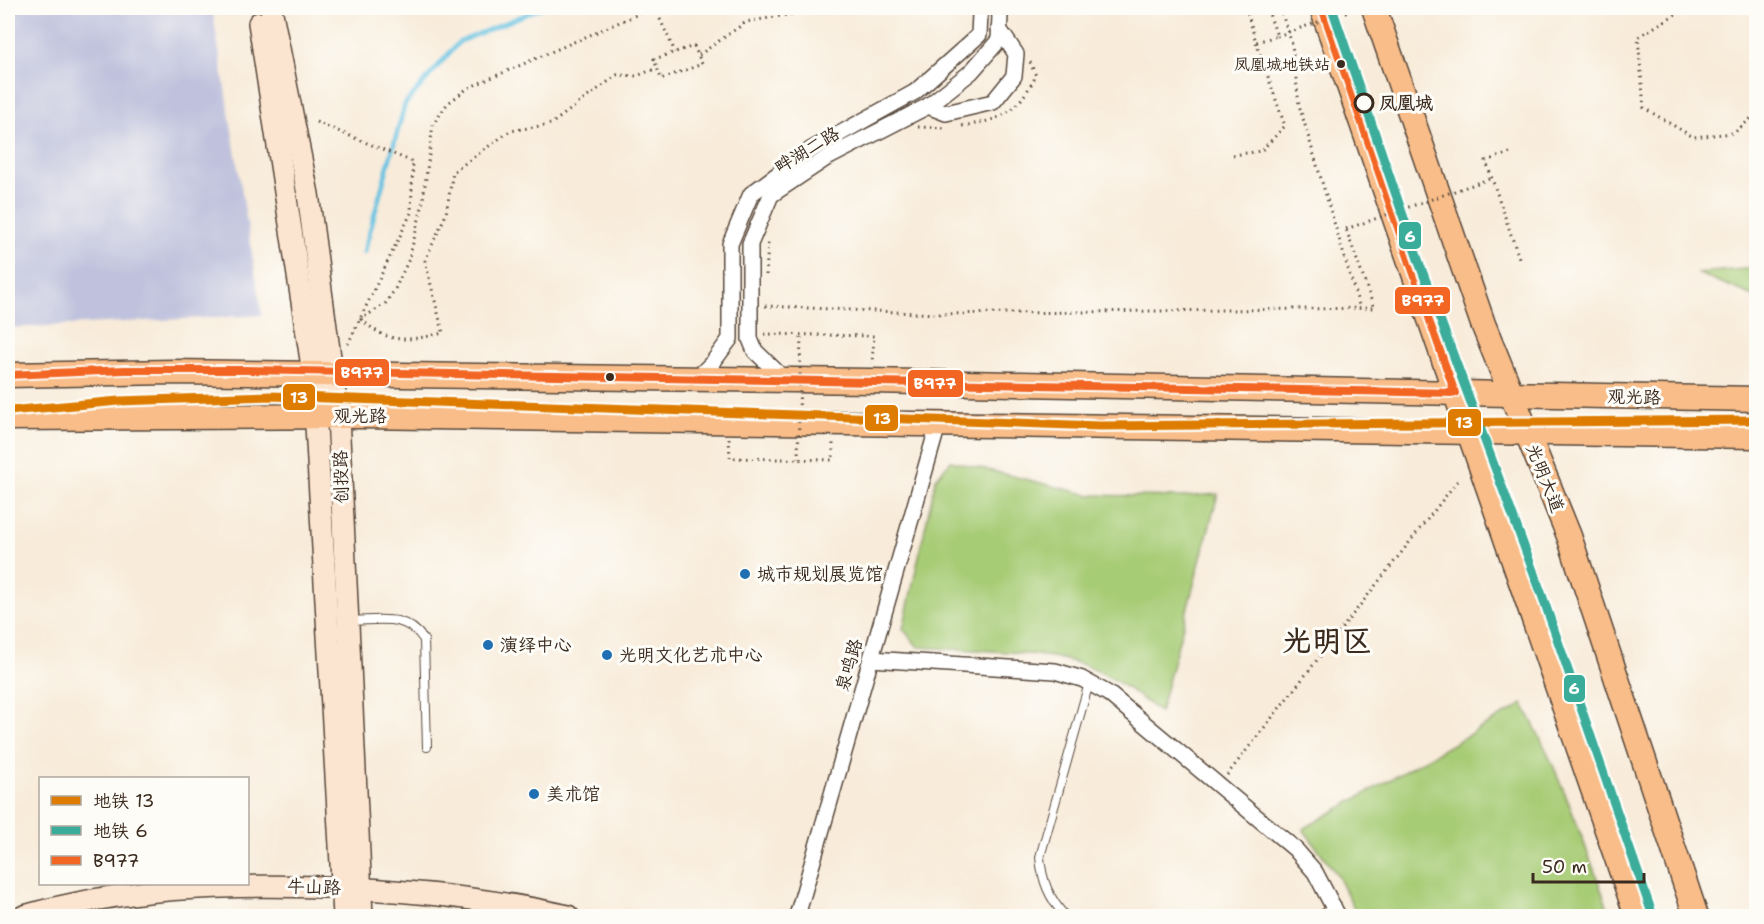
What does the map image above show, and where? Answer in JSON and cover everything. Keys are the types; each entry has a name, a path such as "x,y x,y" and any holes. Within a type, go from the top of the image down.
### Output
{"main road":[{"path":"1322,8 1637,916"},
{"name":"光明大道","path":"1374,8 1476,302 1569,537 1694,909"},
{"path":"8,375 172,372 323,373 784,379 1455,393"},
{"name":"观光路","path":"1455,393 1756,399"},
{"name":"观光路","path":"8,418 327,416 1756,436"}],"street":[{"name":"创投路","path":"256,8 323,373"},
{"name":"创投路","path":"271,8 308,194 346,621 351,888 344,916"},
{"name":"畔湖二路","path":"697,378 713,362 730,339 730,243 751,194 812,149 915,92 978,35 980,14 977,8"},
{"path":"928,106 946,113 993,102 1014,76 1016,54 999,29 997,8"},
{"name":"畔湖二路","path":"784,379 755,351 750,339 750,244 771,195 825,159 928,106 971,72 999,40 999,29"},
{"name":"创投路","path":"327,416 351,888 362,916"},
{"name":"泉鸣路","path":"797,916 938,425"},
{"path":"871,659 1055,671 1089,683 1108,694 1295,849 1315,872 1336,912"},
{"name":"牛山路","path":"249,884 351,888 484,899 568,916"},
{"name":"牛山路","path":"24,916 70,904 156,889 224,885"},
{"path":"1694,909 1712,916"}],"lane":[{"path":"346,621 401,621 415,627 424,640 427,747"},
{"path":"1065,916 1047,892 1042,878 1040,857 1089,683"},
{"path":"1319,916 1336,912"}],"path":[{"path":"361,319 385,304 395,289 409,258 422,207 434,125 447,104 468,88 654,8 675,52"},
{"path":"699,55 746,22 805,12 811,8"},
{"path":"1233,155 1262,151 1285,126 1246,8"},
{"path":"1267,8 1277,36"},
{"path":"1280,8 1292,44 1299,105 1360,309"},
{"path":"1256,42 1359,8"},
{"path":"1686,8 1638,37 1644,108 1693,136 1734,133 1756,114"},
{"path":"1751,8 1756,26"},
{"path":"694,46 702,64 662,79 654,59 675,52 694,46"},
{"path":"961,126 994,121 1023,100 1035,76 1028,56"},
{"path":"361,319 378,335 410,340 443,333 425,261 446,214 453,172 510,131 551,124 617,75 637,76 657,68"},
{"path":"316,122 413,162 411,213 361,319 323,373"},
{"path":"908,126 938,130 950,128"},
{"path":"1510,153 1486,161 1519,258"},
{"path":"766,296 765,308 939,314 1374,308 1346,229 1492,178"},
{"path":"766,284 768,236"},
{"path":"761,334 874,336 871,381"},
{"path":"798,459 801,334"},
{"path":"730,458 832,460"},
{"path":"1219,784 1460,479"}],"shaded area":[{"path":"8,8 212,8 262,315 8,328"}],"green space":[{"path":"1756,268 1756,297 1697,273"},
{"path":"951,461 1090,495 1180,497 1218,494 1160,712 1110,677 1073,662 1030,654 918,647 903,629 936,478"},
{"path":"1523,704 1570,806 1609,911 1607,916 1358,916 1338,876 1303,829"}],"waterway":[{"path":"364,252 405,104 459,42 541,8"}],"metro line":[{"name":"6","path":"1332,8 1420,265 1542,595 1653,916"},
{"name":"13","path":"8,411 119,401 271,396 1100,426 1756,420"}],"transit line":[{"name":"B977","path":"8,375 125,370 244,370 1455,393 1322,8"}],"place":[{"name":"凤凰城地铁站","path":"1341,64"},
{"name":"凤凰城","path":"1364,103"},
{"name":"城市规划展览馆","path":"745,574"},
{"name":"演绎中心","path":"488,645"},
{"name":"光明文化艺术中心","path":"607,655"},
{"name":"美术馆","path":"534,794"}],"district":[{"name":"光明区","path":"1327,641"}]}
